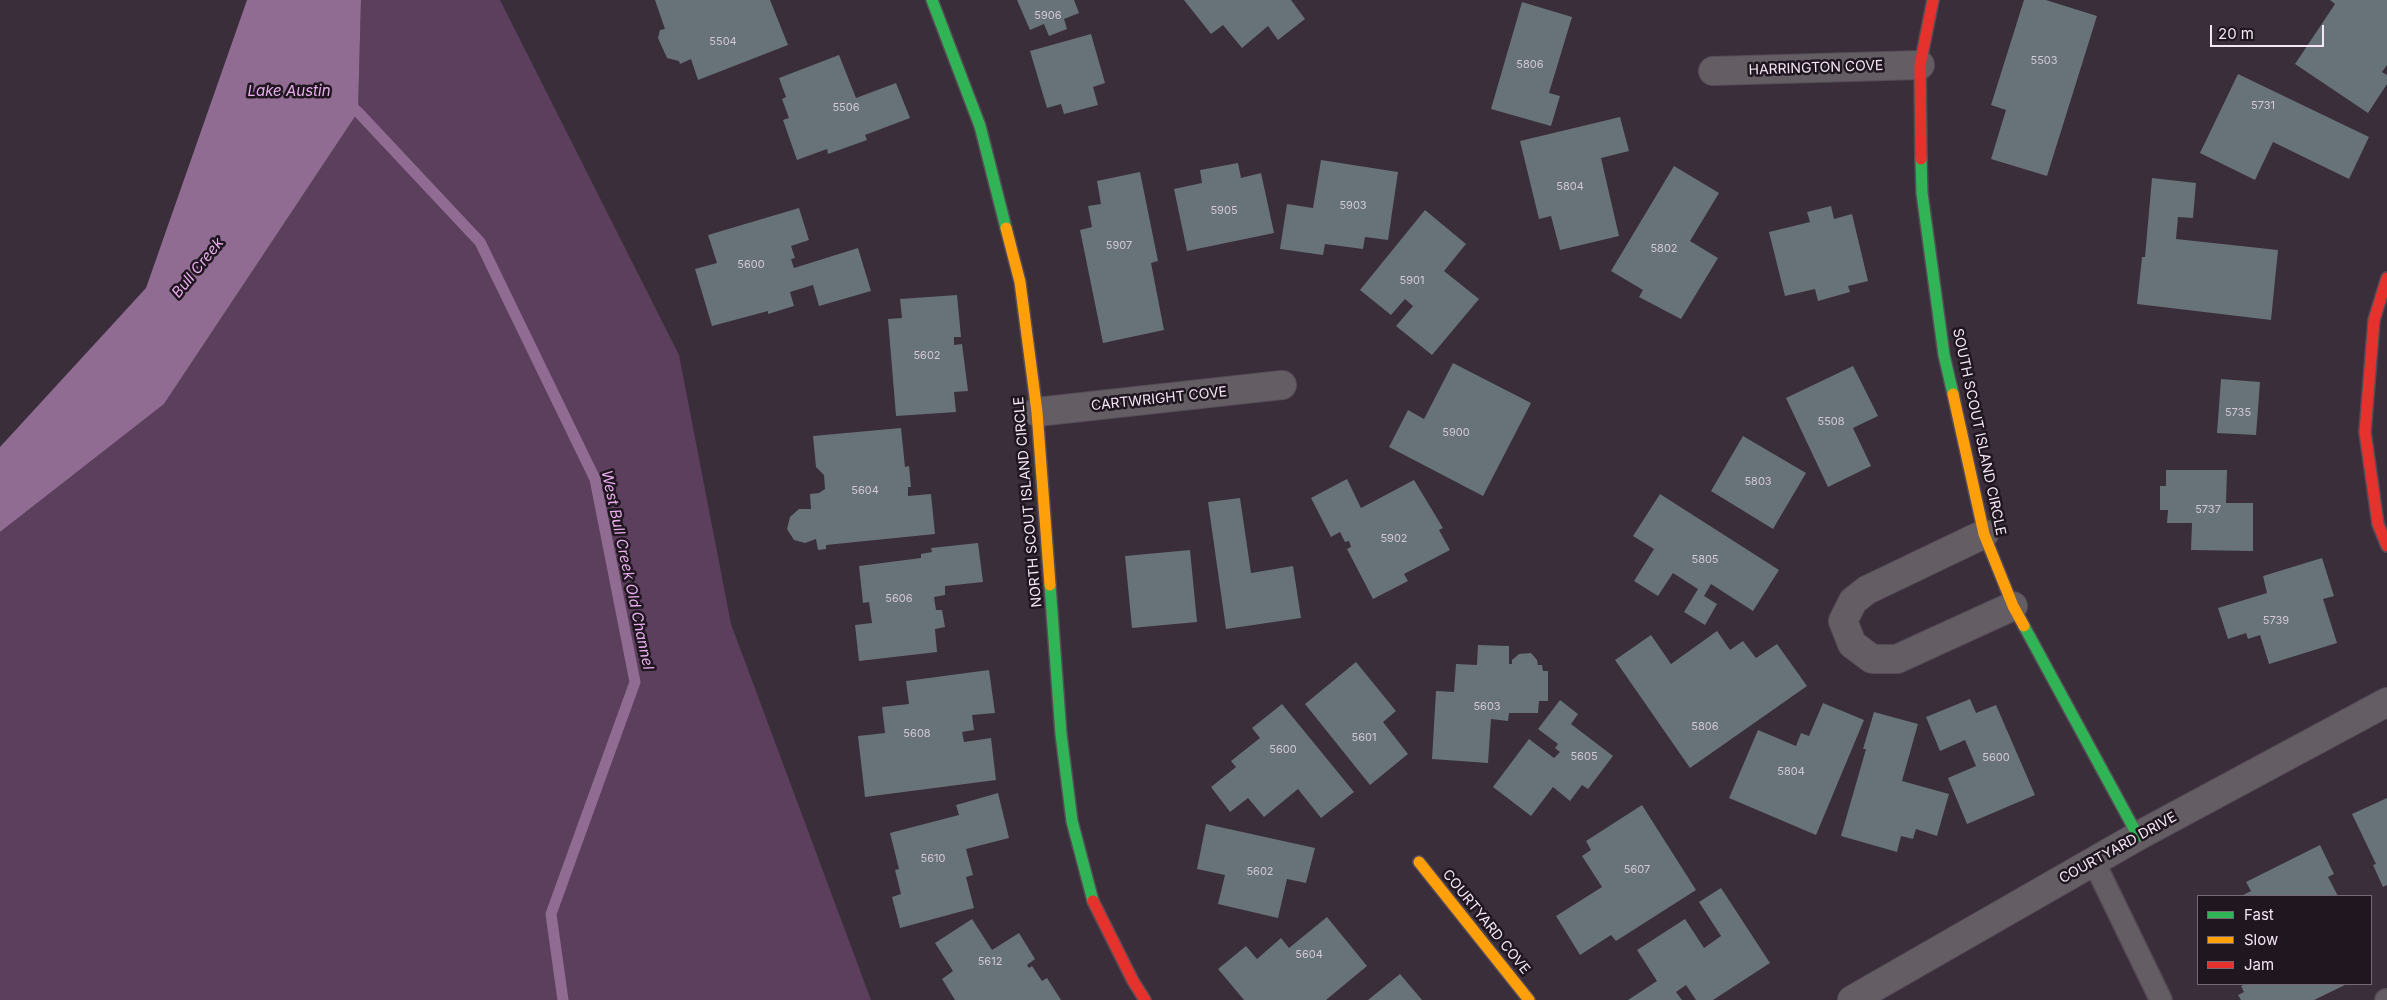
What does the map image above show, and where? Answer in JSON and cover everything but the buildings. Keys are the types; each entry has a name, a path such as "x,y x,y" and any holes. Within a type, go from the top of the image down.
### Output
{"street":[{"name":"NORTH SCOUT ISLAND CIRCLE","path":"932,0 980,126 1020,282 1037,412 1061,734 1072,821 1092,899 1145,1000"},
{"name":"SOUTH SCOUT ISLAND CIRCLE","path":"1933,0 1920,65 1922,193 1944,355 1984,534 2013,606 2138,836"},
{"name":"HARRINGTON COVE","path":"1712,71 1920,65"},
{"path":"2387,278 2374,320 2365,432 2378,524 2387,546"},
{"name":"CARTWRIGHT COVE","path":"1037,412 1282,385"},
{"path":"1984,534 1867,590 1853,600 1843,621 1852,644 1872,659 1897,659 2013,606"},
{"name":"COURTYARD DRIVE","path":"1852,1000 2138,836 2387,702"},
{"name":"COURTYARD COVE","path":"1418,862 1529,1000"}],"lane":[{"path":"2094,862 2161,1000"}],"shaded area":[{"path":"361,0 500,0 679,355 731,624 871,1000 0,1000 0,532 164,404 358,112"}],"water":[{"name":"Lake Austin","path":"247,0 361,0 358,112 164,404 0,532 0,447 146,288"}],"waterway":[{"name":"West Bull Creek Old Channel","path":"348,103 480,242 595,479 635,682 551,914 563,1000"}],"traffic: fast":[{"path":"932,0 980,126 1006,228"},
{"path":"1921,159 1922,193 1944,355 1953,394"},
{"path":"1050,585 1061,734 1072,821 1093,901"},
{"path":"2024,626 2138,836"}],"traffic: slow":[{"path":"1006,228 1020,282 1037,412 1050,585"},
{"path":"1953,394 1984,534 2013,606 2024,626"},
{"path":"1419,862 1529,1000"}],"traffic: jam":[{"path":"1921,159 1920,65 1933,0"},
{"path":"2387,278 2374,320 2365,432 2378,524 2387,546"},
{"path":"1093,901 1133,981 1145,1000"}],"water label":[{"name":"Bull Creek","path":"198,268"}]}
